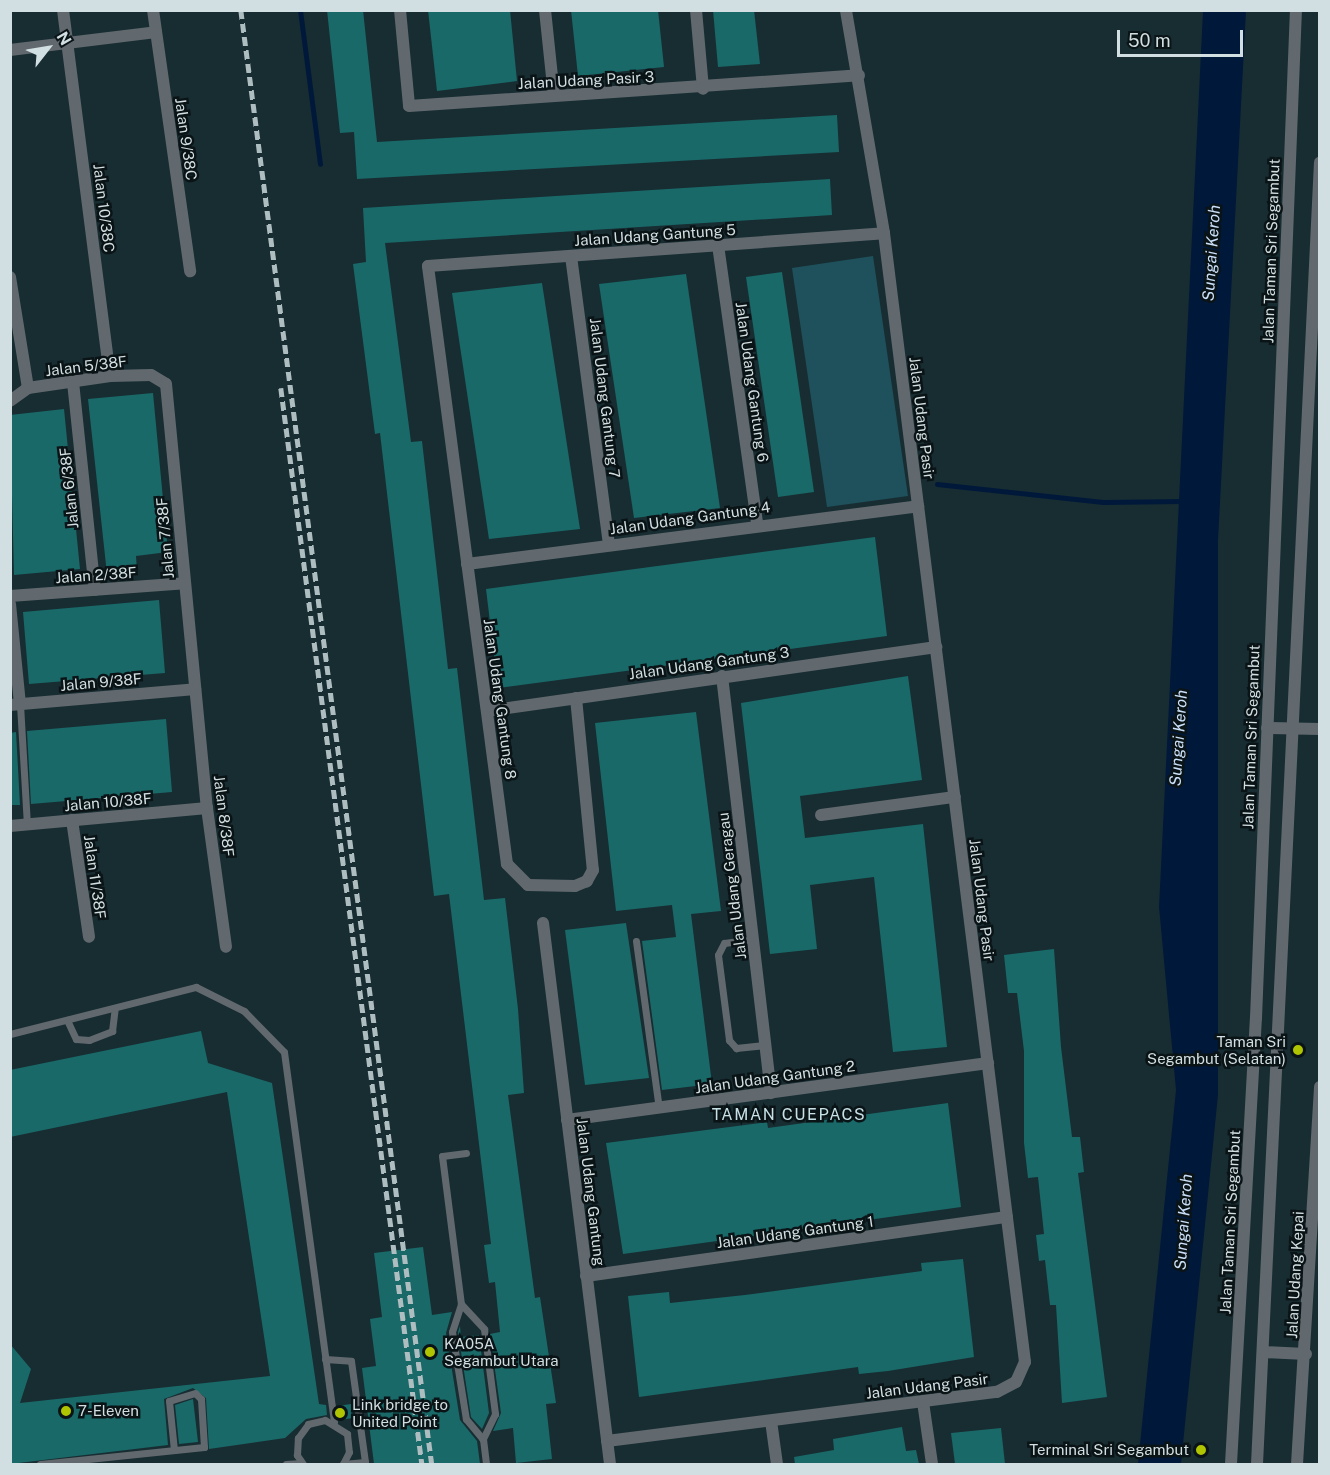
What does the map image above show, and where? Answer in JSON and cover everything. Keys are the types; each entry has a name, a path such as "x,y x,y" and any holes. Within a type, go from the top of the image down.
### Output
{"street":[{"name":"Jalan 10/38C","path":"63,10 110,376"},
{"name":"Jalan 9/38C","path":"153,10 190,271"},
{"name":"Jalan Udang Pasir 3","path":"400,10 409,106 703,89 860,75"},
{"path":"545,10 554,96"},
{"path":"696,10 703,89"},
{"name":"Jalan Udang Pasir","path":"607,1441 997,1392 1016,1382 1025,1362 884,233 860,75 846,10"},
{"name":"Jalan Taman Sri Segambut","path":"1231,1464 1267,728 1296,10"},
{"path":"10,50 156,32"},
{"path":"1257,1464 1287,894 1309,360 1320,163"},
{"name":"Jalan Udang Gantung 5","path":"428,266 884,233"},
{"name":"Jalan Udang Gantung 6","path":"718,245 757,524"},
{"name":"Jalan Udang Gantung 7","path":"571,256 609,544"},
{"name":"Jalan Udang Gantung 8","path":"428,266 507,864 528,885 575,886 587,880 593,870 576,698"},
{"path":"10,277 14,321 28,388"},
{"path":"1309,360 1320,333"},
{"name":"Jalan 5/38F","path":"10,400 28,388 110,376 151,375 166,384"},
{"name":"Jalan 6/38F","path":"73,382 95,590"},
{"name":"Jalan 7/38F","path":"166,384 195,689"},
{"name":"Jalan Udang Gantung 4","path":"467,564 757,524 918,506"},
{"name":"Jalan 2/38F","path":"10,596 184,583"},
{"path":"10,604 15,705"},
{"name":"Jalan Udang Gantung 3","path":"487,711 936,647"},
{"name":"Jalan Udang Geragau","path":"722,676 771,1093"},
{"name":"Jalan 9/38F","path":"15,705 195,689"},
{"name":"Jalan 8/38F","path":"195,689 207,807 226,947"},
{"path":"1267,728 1320,729"},
{"path":"821,815 955,797"},
{"name":"Jalan 10/38F","path":"10,826 207,807"},
{"name":"Jalan 11/38F","path":"72,820 89,937"},
{"name":"Jalan Udang Gantung","path":"543,923 610,1464"},
{"name":"Jalan Udang Gantung 2","path":"567,1120 988,1063"},
{"name":"Jalan Udang Kepai","path":"1297,1464 1315,1267 1320,1087"},
{"name":"Jalan Udang Gantung 1","path":"586,1276 1007,1217"},
{"path":"1263,1352 1306,1354"},
{"path":"923,1402 932,1464"},
{"path":"771,1421 777,1464"}],"lane":[{"path":"15,705 27,824"},
{"path":"753,939 724,943 718,955 729,1040 736,1048 765,1045"},
{"path":"636,941 659,1108"},
{"path":"10,1034 196,987 244,1011 284,1052 325,1359 334,1422 349,1443 343,1464 364,1462 351,1361 325,1359"},
{"path":"68,1020 76,1039 95,1038 112,1030 116,1008"},
{"path":"466,1153 442,1156 461,1304 452,1332 466,1419 483,1439"},
{"path":"461,1304 484,1329 495,1414 483,1439 486,1464"},
{"path":"40,1464 174,1450 206,1443 201,1399 195,1394 170,1401 174,1450"},
{"path":"286,1464 302,1464 296,1446 302,1430 316,1421 334,1422"}],"shaded area":[{"path":"873,256 908,496 827,507 792,268"}],"water":[{"name":"Sungai Keroh","path":"1203,11 1246,11 1218,541 1218,1095 1181,1464 1138,1464 1176,1090 1159,907"}],"building":[{"path":"327,10 363,10 377,142 837,115 839,152 357,179 354,132 340,133"},
{"path":"428,10 510,10 517,81 437,91"},
{"path":"571,10 658,10 664,67 578,76"},
{"path":"713,10 754,10 760,64 718,67"},
{"path":"830,179 832,215 385,243 411,442 422,441 448,669 457,668 484,900 505,898 518,1009 524,1093 508,1095 535,1298 540,1297 556,1403 546,1404 552,1459 516,1463 513,1428 493,1431 501,1413 490,1334 500,1332 495,1282 489,1283 484,1245 491,1244 449,894 434,896 380,433 375,434 353,264 366,262 363,208"},
{"path":"782,272 814,492 778,497 746,277"},
{"path":"686,274 720,508 634,518 599,284"},
{"path":"542,283 580,529 489,539 452,293"},
{"path":"153,393 168,552 136,556 137,571 107,574 88,399"},
{"path":"64,409 80,569 14,575 10,415"},
{"path":"875,537 887,636 498,688 486,589"},
{"path":"159,600 165,673 29,684 23,612"},
{"path":"908,676 922,780 800,796 805,838 923,824 947,1047 893,1052 874,877 810,885 817,949 770,954 741,703"},
{"path":"696,712 721,911 691,914 712,1084 662,1090 642,941 676,937 672,905 616,911 595,723"},
{"path":"166,719 172,792 31,804 27,731"},
{"path":"16,732 20,805 10,805 10,733"},
{"path":"626,923 649,1078 585,1085 565,930"},
{"path":"1054,949 1061,1047 1072,1137 1080,1137 1084,1172 1078,1173 1107,1397 1062,1403 1056,1305 1050,1305 1045,1260 1039,1261 1036,1235 1044,1234 1038,1177 1028,1178 1024,1143 1024,1051 1017,993 1008,993 1004,955"},
{"path":"201,1031 208,1063 272,1083 319,1404 326,1405 327,1415 306,1419 285,1438 209,1449 206,1398 193,1388 164,1399 168,1445 10,1464 10,1344 31,1369 20,1403 270,1376 227,1092 10,1137 10,1070"},
{"path":"948,1103 961,1207 623,1254 606,1143 767,1122 768,1128"},
{"name":"KA05A Segambut Utara","path":"423,1247 432,1315 452,1312 446,1333 460,1420 477,1441 480,1464 374,1464 362,1368 376,1366 370,1319 382,1317 374,1253"},
{"path":"963,1259 974,1357 859,1374 858,1367 639,1397 628,1296 669,1292 670,1303 745,1295 922,1271 921,1263"},
{"path":"460,1326 461,1337 479,1335 489,1413 482,1429 471,1417 458,1332"},
{"path":"193,1399 198,1442 179,1444 175,1405"},
{"path":"351,1404 353,1418 339,1420 337,1406"},
{"path":"902,1427 906,1451 916,1450 919,1464 795,1464 794,1457 834,1450 833,1439"},
{"path":"1001,1428 1005,1464 955,1464 951,1433"}],"waterway":[{"path":"300,10 320,164"},
{"path":"937,484 1103,502 1183,501"}],"railway":[{"path":"241,10 432,1464"},
{"path":"281,388 422,1464"}],"place":[{"name":"Taman Sri Segambut (Selatan)","path":"1298,1050"},
{"name":"KA05A Segambut Utara","path":"430,1352"},
{"name":"7-Eleven","path":"66,1411"},
{"name":"Link bridge to United Point","path":"340,1413"},
{"name":"Terminal Sri Segambut","path":"1201,1450"}],"district":[{"name":"TAMAN CUEPACS","path":"789,1115"}]}
